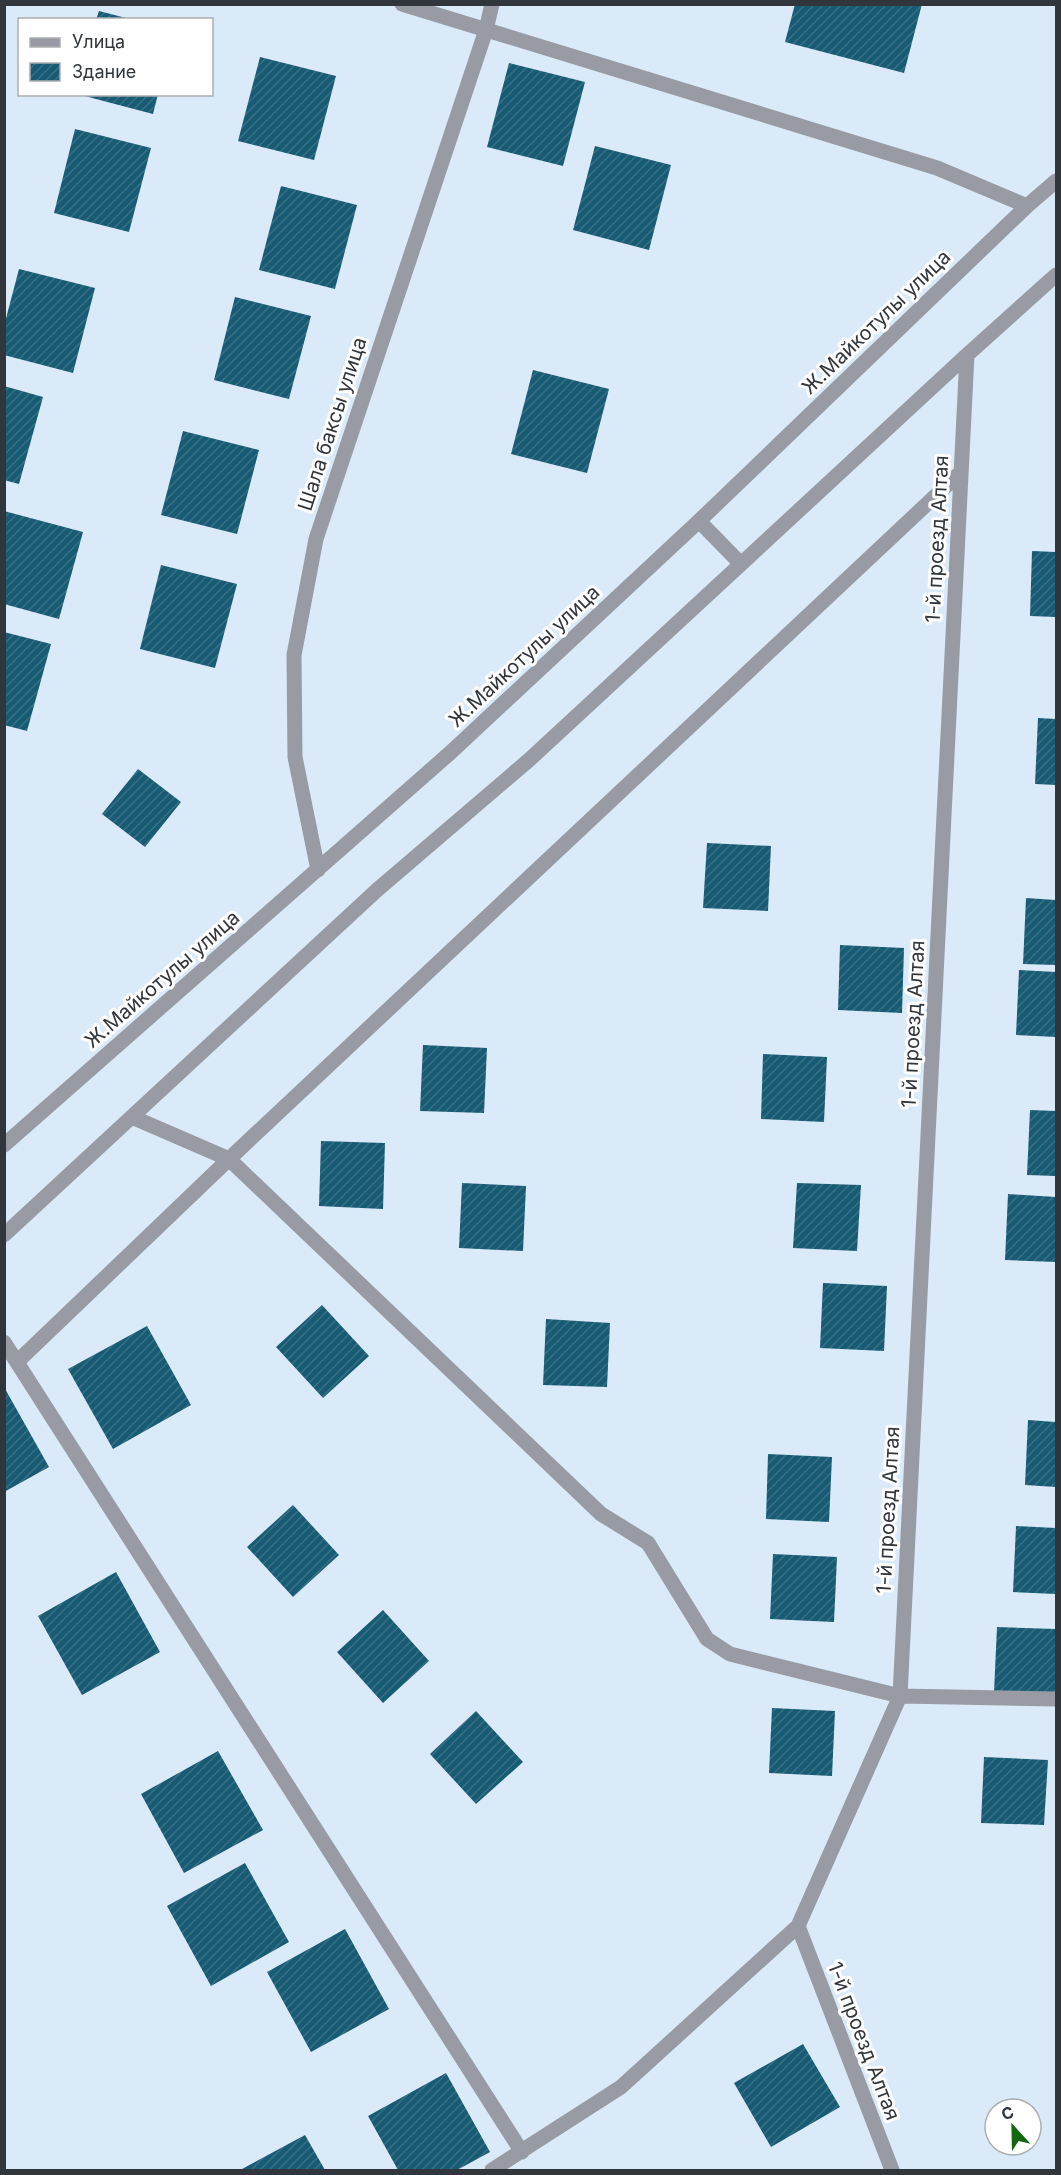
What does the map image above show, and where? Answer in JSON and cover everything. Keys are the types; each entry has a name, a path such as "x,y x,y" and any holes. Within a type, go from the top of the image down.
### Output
{"street":[{"path":"402,4 937,168 1028,206"},
{"name":"Шала баксы улица","path":"318,870 295,757 294,655 316,539 486,30 492,4"},
{"name":"Ж.Майкотулы улица","path":"4,1145 450,753 699,521 1056,181"},
{"path":"4,1235 377,890 529,760 1056,275"},
{"name":"1-й проезд Алтая","path":"900,1696 967,355"},
{"path":"17,1362 229,1159 962,472"},
{"path":"699,521 741,564"},
{"path":"132,1117 229,1159 601,1514 648,1543 707,1639 730,1654 900,1696 1056,1699"},
{"path":"4,1342 522,2152"},
{"path":"492,2170 621,2087 798,1926 900,1696"},
{"name":"1-й проезд Алтая","path":"798,1926 892,2170"}],"building":[{"path":"795,4 922,4 904,73 785,42"},
{"path":"99,11 126,18 97,18"},
{"path":"260,57 336,76 314,160 238,141"},
{"path":"509,63 585,82 563,166 487,147"},
{"path":"85,96 158,96 153,114"},
{"path":"75,129 151,148 129,232 54,213"},
{"path":"595,146 671,165 649,250 573,230"},
{"path":"281,186 357,205 335,289 259,270"},
{"path":"19,269 95,288 73,373 4,355 4,326"},
{"path":"235,297 311,316 289,399 214,380"},
{"path":"533,370 609,389 587,473 511,454"},
{"path":"4,386 43,397 19,484 4,480"},
{"path":"183,431 259,450 237,534 161,515"},
{"path":"4,511 83,532 59,619 4,604"},
{"path":"1032,551 1056,552 1056,617 1030,616"},
{"path":"161,565 237,584 215,668 140,649"},
{"path":"4,632 51,644 27,731 4,725"},
{"path":"1038,718 1056,719 1056,785 1035,784"},
{"path":"138,769 181,802 145,847 102,814"},
{"path":"707,843 771,846 768,911 703,908"},
{"path":"1026,898 1056,900 1056,965 1023,964"},
{"path":"840,945 904,948 902,1013 838,1010"},
{"path":"1019,970 1056,972 1056,1037 1016,1035"},
{"path":"423,1045 487,1048 484,1113 420,1111"},
{"path":"763,1054 827,1057 824,1122 761,1119"},
{"path":"1030,1110 1056,1111 1056,1176 1027,1175"},
{"path":"321,1141 385,1143 383,1209 319,1206"},
{"path":"462,1183 526,1186 523,1251 459,1248"},
{"path":"797,1183 861,1185 857,1251 793,1248"},
{"path":"1008,1194 1056,1197 1056,1262 1005,1260"},
{"path":"823,1283 887,1286 884,1351 820,1348"},
{"path":"322,1305 369,1356 323,1398 276,1347"},
{"path":"546,1319 610,1323 607,1387 543,1385"},
{"path":"147,1326 191,1405 113,1449 68,1369"},
{"path":"4,1387 49,1467 4,1492"},
{"path":"1028,1420 1056,1422 1056,1487 1025,1485"},
{"path":"768,1454 832,1457 829,1522 766,1519"},
{"path":"293,1505 339,1555 293,1597 247,1547"},
{"path":"1016,1526 1056,1528 1056,1594 1013,1592"},
{"path":"773,1554 837,1557 834,1622 770,1619"},
{"path":"116,1572 160,1652 82,1695 38,1616"},
{"path":"383,1610 429,1661 383,1703 337,1652"},
{"path":"997,1627 1056,1629 1056,1695 994,1692"},
{"path":"772,1708 835,1711 832,1776 769,1773"},
{"path":"476,1711 523,1762 476,1804 430,1754"},
{"path":"218,1751 263,1830 184,1873 141,1794"},
{"path":"984,1757 1048,1760 1044,1825 981,1823"},
{"path":"245,1863 289,1942 211,1986 167,1906"},
{"path":"345,1929 389,2009 311,2052 267,1972"},
{"path":"803,2044 840,2107 771,2147 734,2083"},
{"path":"446,2073 490,2152 457,2170 398,2170 368,2116"},
{"path":"305,2135 325,2170 240,2170"}]}
